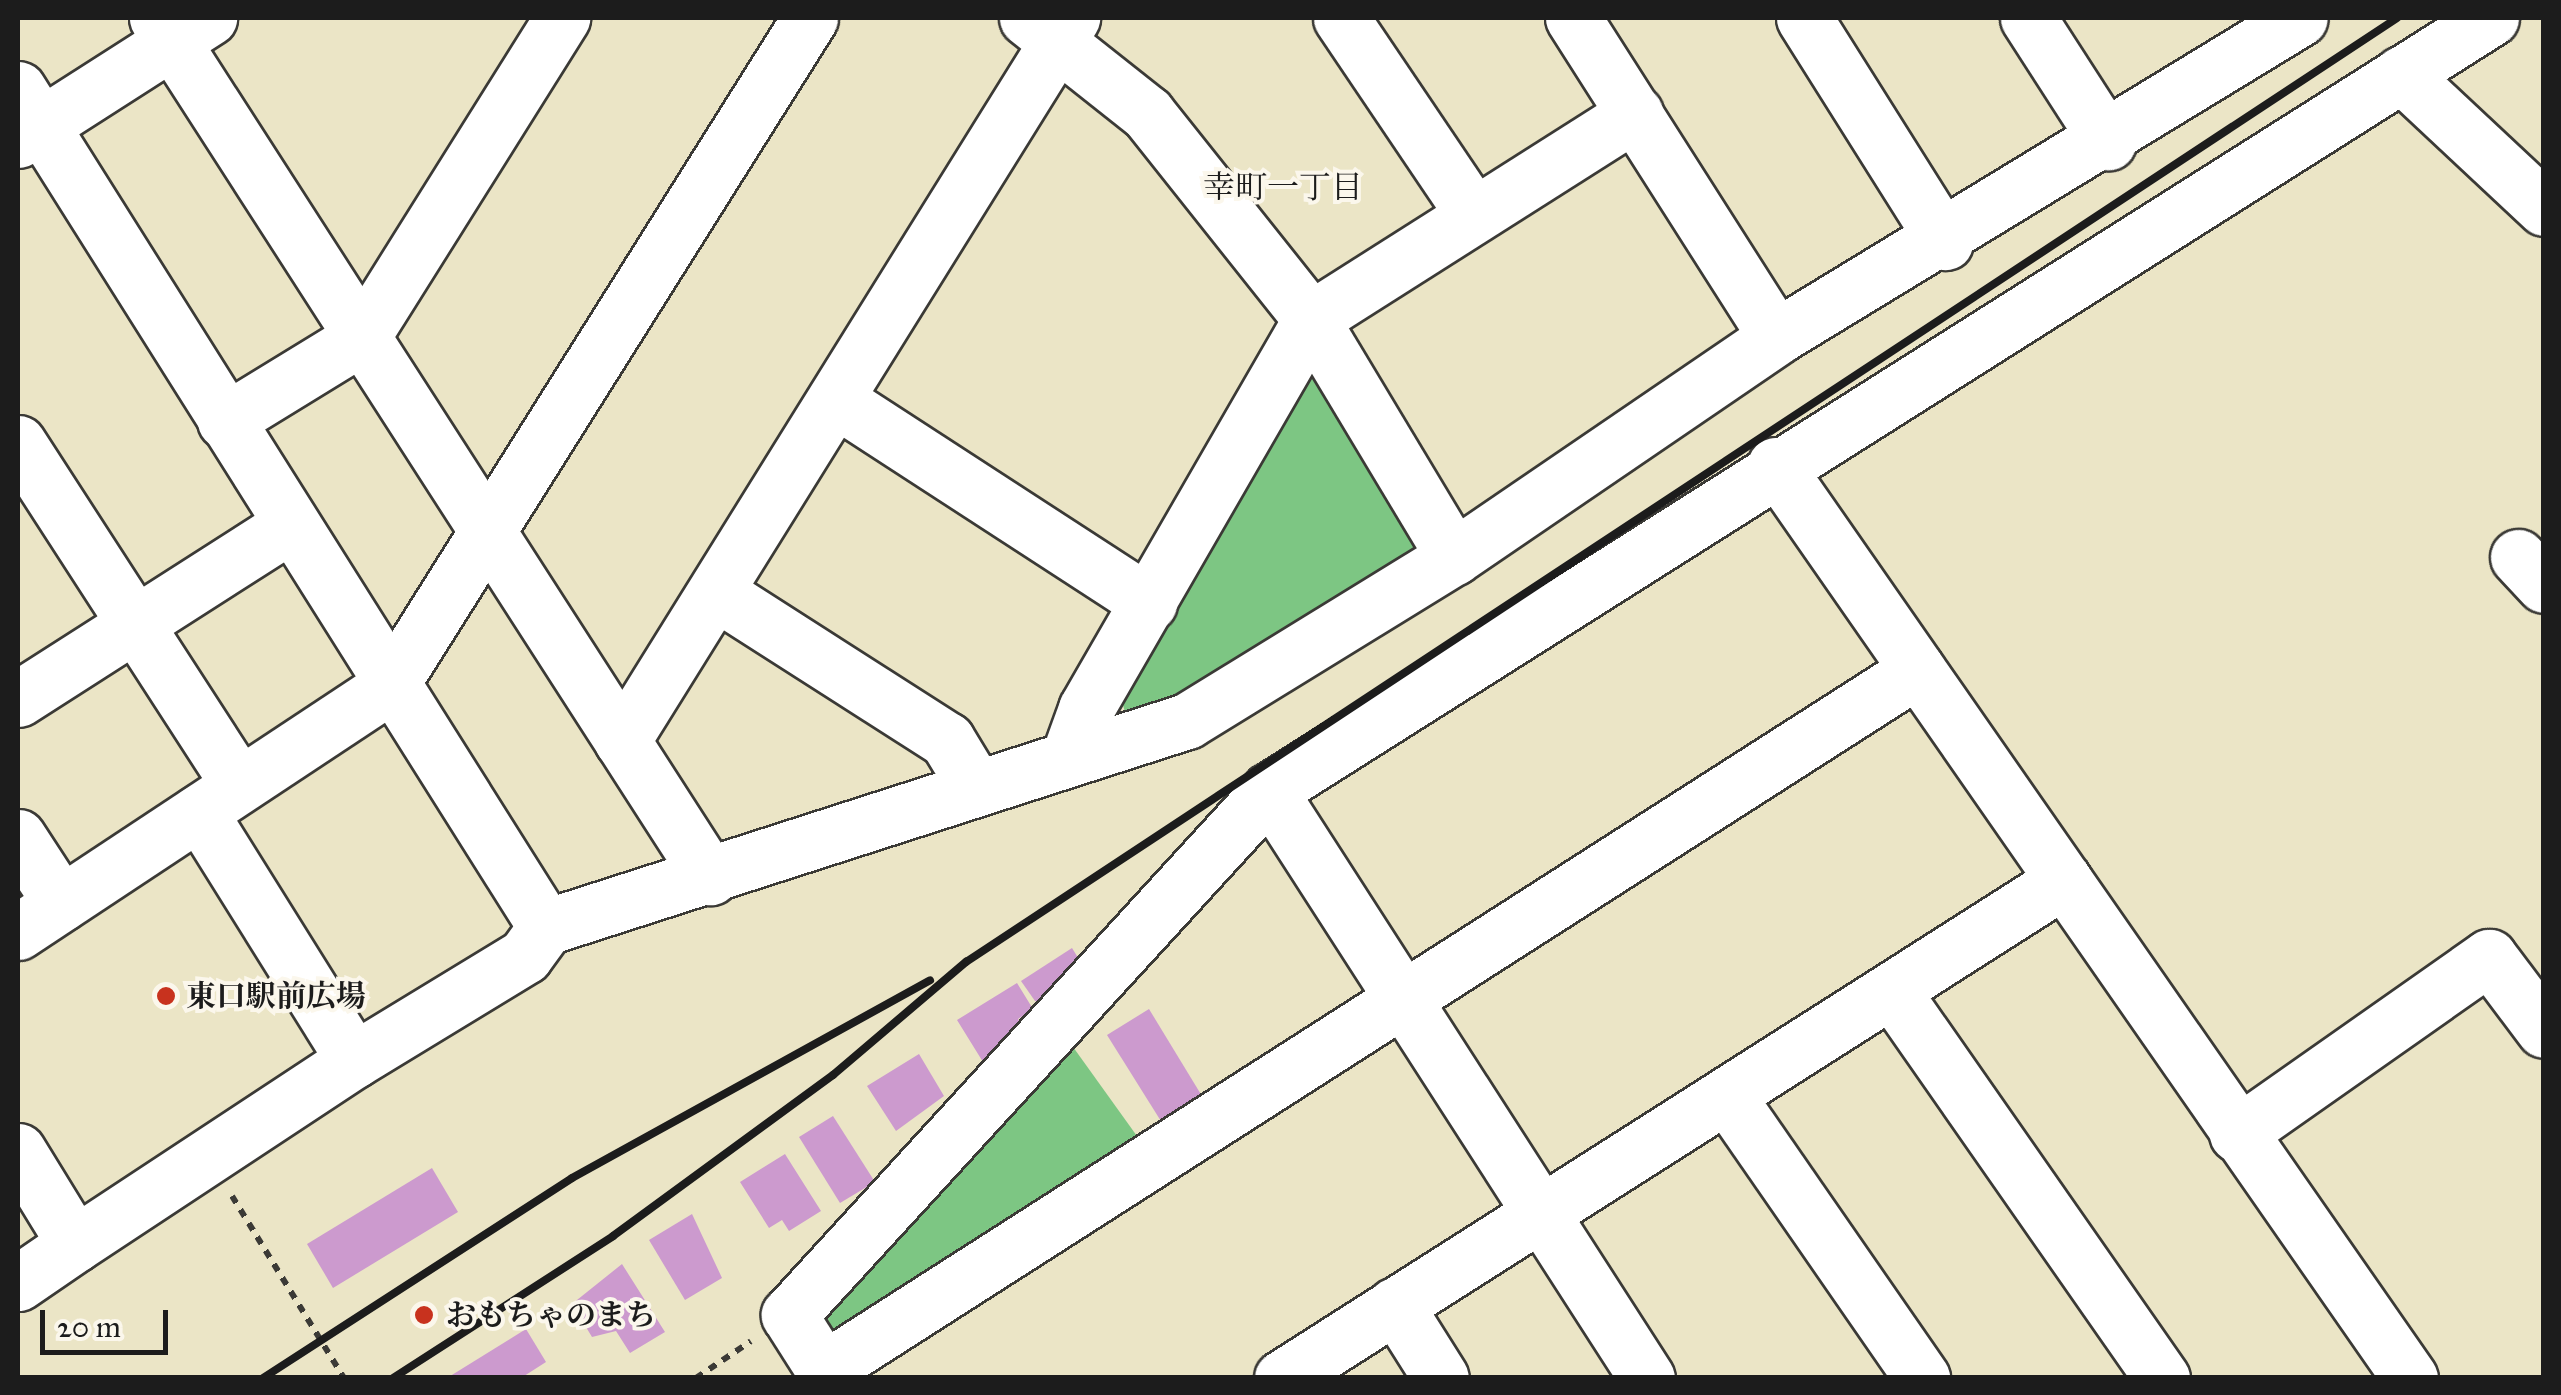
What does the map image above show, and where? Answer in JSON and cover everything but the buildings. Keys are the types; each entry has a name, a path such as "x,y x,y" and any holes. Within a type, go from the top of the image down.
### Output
{"street":[{"path":"225,420 362,336 562,18"},
{"path":"18,837 39,918 390,686 490,536 810,18"},
{"path":"1341,18 1473,214"},
{"path":"1574,18 1776,336"},
{"path":"1804,18 1944,242"},
{"path":"2028,18 2108,142"},
{"path":"1917,670 1404,995 826,1374 789,1315 1270,791 1775,464 2491,18"},
{"path":"18,1283 354,1060 524,956 546,927 710,877 973,783 1187,721 1454,557 1776,336 1944,242 2108,142 2279,23"},
{"path":"546,927 225,420 25,118 179,25 362,336 710,877"},
{"path":"622,741 838,402 1052,25 1147,113 1311,318 1454,557"},
{"path":"2401,74 2544,208"},
{"path":"1069,756 1149,603 1311,318 1635,113"},
{"path":"838,402 1149,603"},
{"path":"18,444 134,624 354,1060"},
{"path":"1775,464 2400,1374"},
{"path":"18,699 290,525"},
{"path":"718,593 946,740 973,783"},
{"path":"1270,791 1647,1378"},
{"path":"1282,1378 2064,880"},
{"path":"2238,1134 2489,957 2544,1030"},
{"path":"1892,991 2162,1378"},
{"path":"1727,1096 1922,1378"},
{"path":"18,1151 75,1244"},
{"path":"1395,1305 1441,1378"}],"path":[{"path":"208,1159 344,1378"},
{"path":"696,1378 789,1315"}],"green space":[{"path":"1320,363 1422,532 1415,561 1186,702 1126,716 1117,683 1295,373"},
{"path":"1058,1026 1152,1157 823,1370 789,1315"}],"railway":[{"path":"393,1378 613,1236 833,1075 966,962 2397,18"},
{"path":"263,1378 572,1178 930,980"}],"place":[{"name":"東口駅前広場","path":"166,996"},
{"name":"おもちゃのまち","path":"424,1315"}],"district":[{"name":"幸町一丁目","path":"1283,188"}]}
